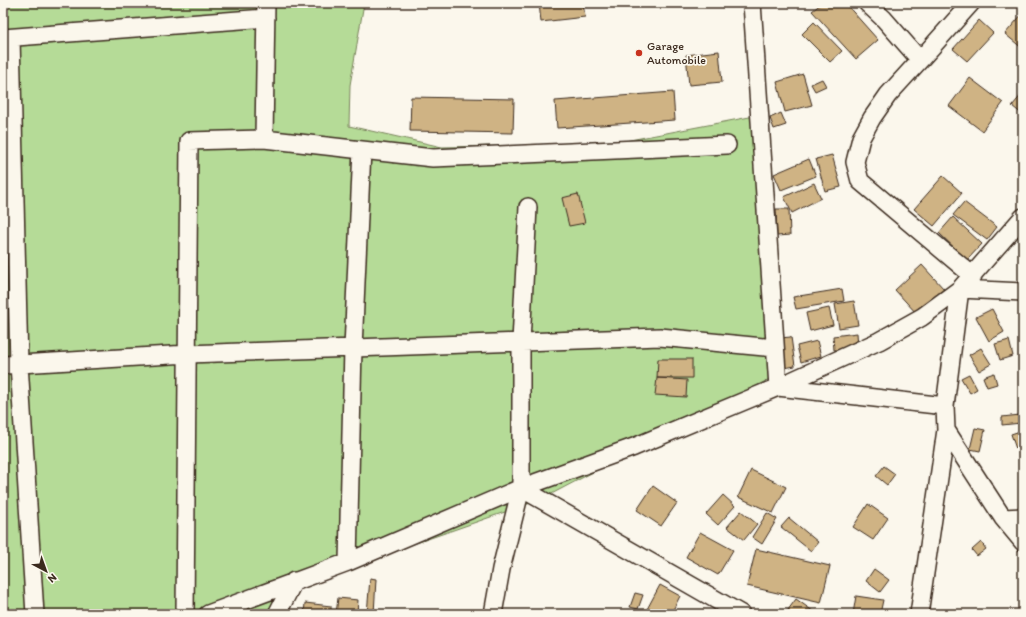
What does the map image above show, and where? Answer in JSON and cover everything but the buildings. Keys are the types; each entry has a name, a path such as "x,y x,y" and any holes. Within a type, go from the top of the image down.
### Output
{"street":[{"path":"752,3 778,387"},
{"path":"868,3 884,18 920,60"},
{"path":"971,3 888,95 872,118 861,138 855,162 860,181 973,276"},
{"path":"35,614 11,364 7,38 266,11 264,139"},
{"path":"184,614 188,354 189,141 264,139 433,158 727,145"},
{"path":"348,562 353,348 362,150"},
{"path":"493,614 501,569 521,488 521,342 528,207"},
{"path":"208,614 348,562 521,488 634,447 778,387 879,341 922,317 960,289 973,276 1023,217"},
{"path":"960,289 1023,292"},
{"path":"919,614 946,430 945,406 960,289"},
{"path":"11,364 188,354 660,337 775,348"},
{"path":"778,387 945,406"},
{"path":"946,430 1003,518 1023,542"},
{"path":"521,488 741,614"},
{"path":"1003,518 1023,517"},
{"path":"277,614 294,581"}],"green space":[{"path":"3,3 364,3 350,85 349,126 442,147 609,144 760,115 777,375 542,499 342,569 288,585 273,614 3,614"}],"place":[{"name":"Garage Automobile","path":"639,53"}]}
